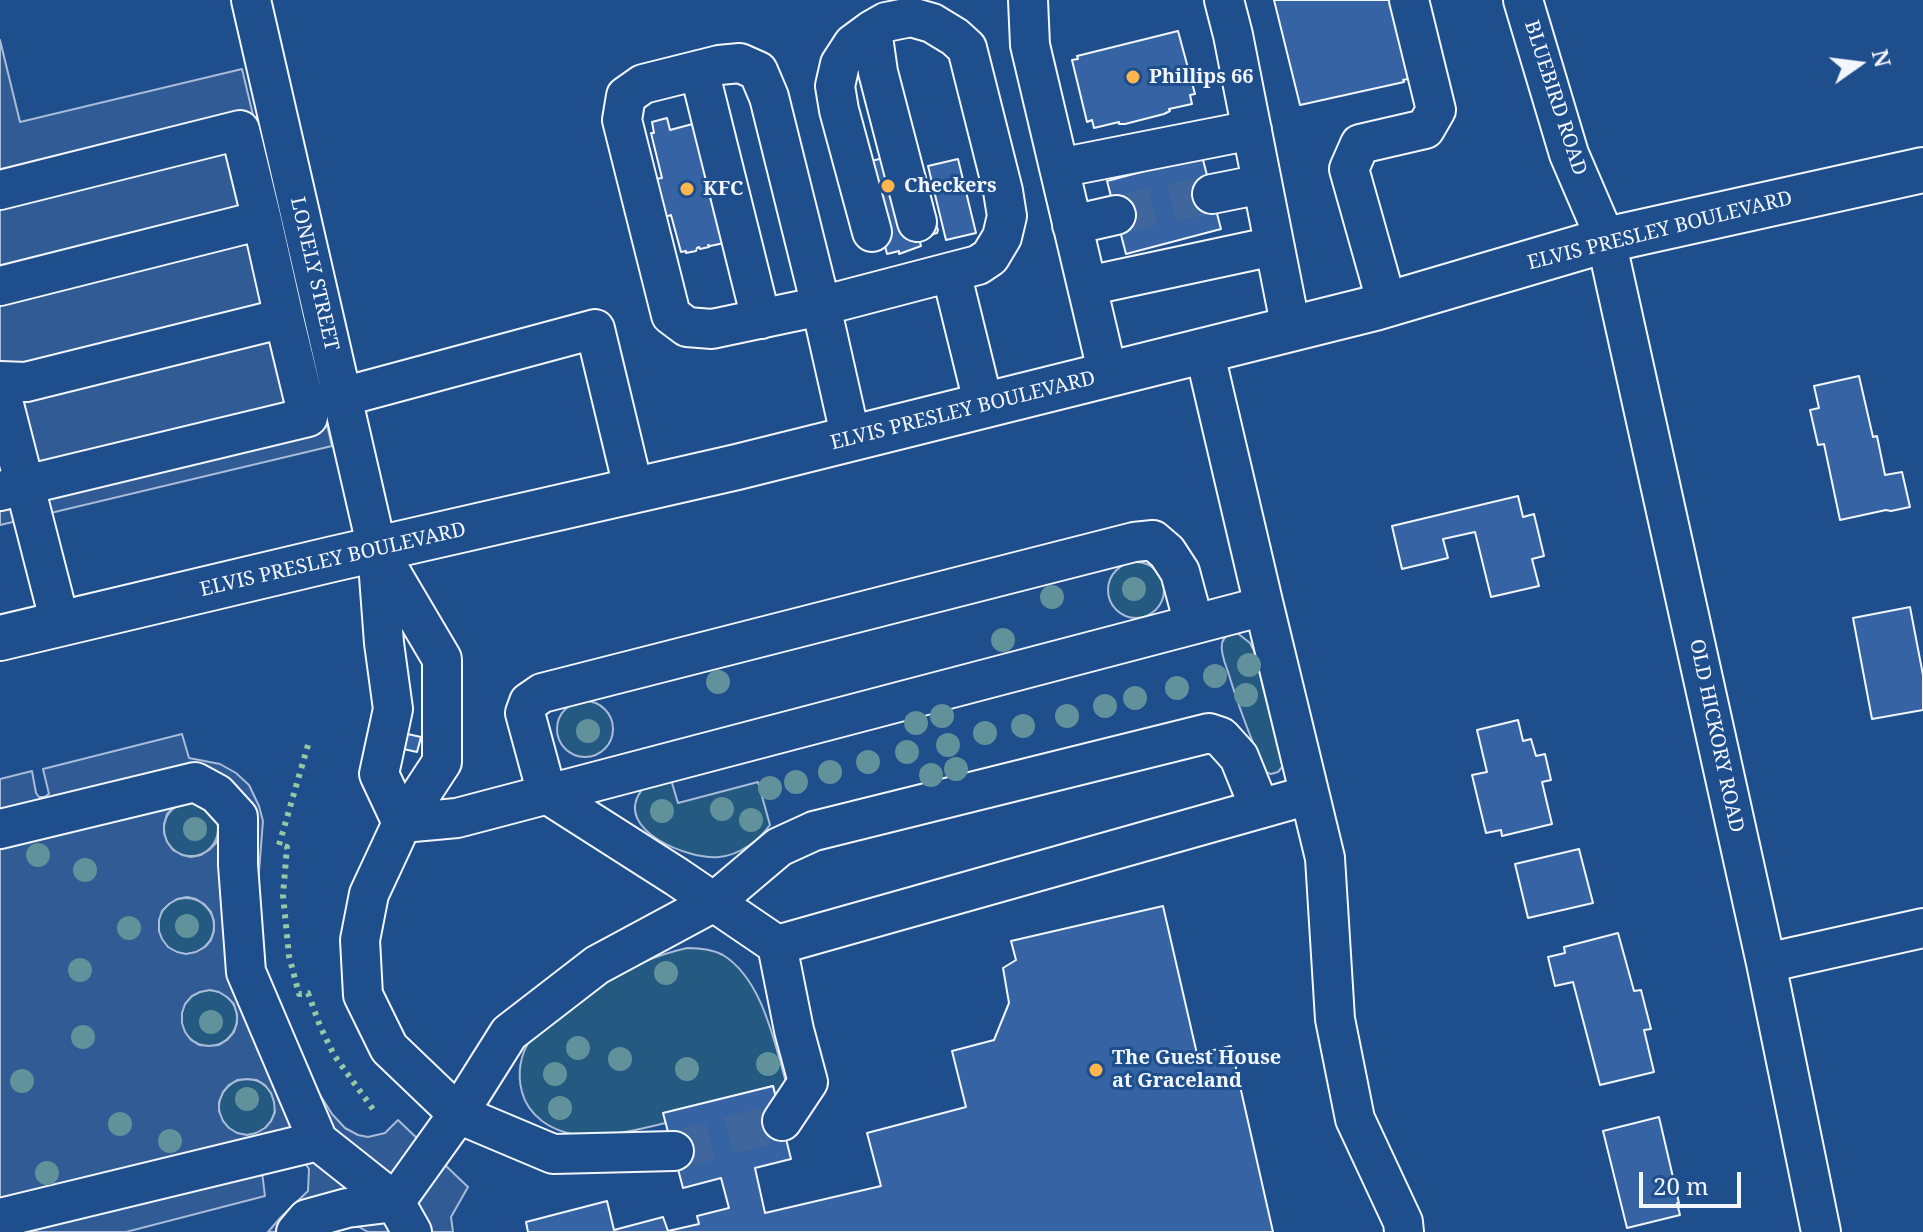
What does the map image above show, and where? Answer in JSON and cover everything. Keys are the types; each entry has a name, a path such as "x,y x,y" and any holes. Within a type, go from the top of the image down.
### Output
{"main road":[{"name":"ELVIS PRESLEY BOULEVARD","path":"0,638 851,439 1387,304 1606,240 1923,170"}],"street":[{"name":"LONELY STREET","path":"251,0 377,549"},
{"path":"1028,0 1030,45 1108,375"},
{"path":"1224,0 1291,329"},
{"path":"1387,304 1349,169 1360,144 1425,129 1436,110 1409,0"},
{"name":"BLUEBIRD ROAD","path":"1523,0 1569,154 1606,240"},
{"path":"851,439 821,306 769,97 758,71 740,63 719,65 643,84 626,96 622,120 671,315 687,327 712,329 821,306 978,265 990,257 1002,237 1007,216 967,48 955,37 932,23 911,17 886,22 853,44 840,64 835,86 839,110 887,288"},
{"path":"872,30 878,72 919,230 942,274 984,406"},
{"path":"699,70 761,319"},
{"path":"0,190 240,130 277,112"},
{"path":"12,489 308,417 240,130"},
{"path":"1059,168 1252,130"},
{"path":"1212,194 1262,184"},
{"path":"1072,225 1116,215"},
{"path":"0,286 262,220"},
{"name":"OLD HICKORY ROAD","path":"1606,240 1766,963 1821,1232"},
{"path":"1087,286 1274,246"},
{"path":"0,381 26,382 284,318"},
{"path":"342,397 595,329 634,491"},
{"path":"1204,350 1325,858 1335,1019 1355,1119 1403,1222 1404,1232"},
{"path":"0,389 12,489 60,623"},
{"path":"782,1121 808,1082 777,945 547,794 525,713 529,702 542,693 1134,542 1153,540 1167,552 1180,572 1194,624"},
{"path":"377,549 383,634 393,709 379,774 402,823"},
{"path":"377,549 442,659 442,762 402,823 369,894 360,940 363,995 389,1048 458,1114 553,1154 674,1151"},
{"path":"402,823 457,818 1264,606"},
{"path":"403,1217 458,1114 509,1033 597,965 714,902 779,847 814,831 1209,733 1221,737 1239,757 1260,809"},
{"path":"0,829 195,782 217,794 238,817 238,865 246,972 318,1141 403,1217"},
{"path":"777,945 1309,795"},
{"path":"1766,963 1923,928"},
{"path":"0,1218 318,1141"},
{"path":"296,1232 307,1219 347,1208 403,1217"}],"shaded area":[{"path":"0,40 20,122 242,69 332,446 0,525"},
{"path":"1136,562 1156,570 1164,590 1156,610 1136,618 1116,610 1108,590 1116,570"},
{"path":"1236,632 1250,643 1254,651 1283,766 1271,774 1265,772 1255,748 1223,655 1223,641"},
{"path":"585,701 605,709 613,729 605,749 585,757 565,749 557,729 565,709"},
{"path":"182,734 189,758 220,764 249,785 263,821 258,884 261,949 268,981 297,1058 332,1114 345,1128 368,1137 385,1133 398,1120 468,1187 451,1217 453,1232 368,1232 359,1227 346,1227 332,1232 268,1232 308,1191 309,1169 305,1163 262,1172 265,1196 126,1232 0,1232 0,779 32,771 36,793 44,797 49,794 43,769","holes":["191,800 216,815 219,824 216,843 201,855 182,855 167,842 164,833 167,814 182,802","177,899 196,899 211,912 214,921 211,940 196,952 186,954 168,947 159,931 162,911","200,992 219,992 234,1004 237,1014 234,1032 219,1045 199,1045 185,1032 182,1023 185,1004","237,1080 257,1080 271,1093 275,1112 265,1128 256,1133 237,1133 223,1121 219,1111 223,1092"]},
{"path":"667,775 678,803 758,782 770,825 748,846 727,856 706,857 674,848 645,830 637,818 635,805 643,788"},
{"path":"191,802 202,804 210,810 216,818 216,840 210,848 202,854 191,856 180,854 172,848 166,840 164,829 166,818 172,810 180,804"},
{"path":"186,898 206,906 214,926 206,946 186,954 166,946 158,926 166,906"},
{"path":"687,948 705,949 723,955 748,979 765,1012 786,1082 776,1097 773,1086 664,1113 666,1123 603,1136 571,1134 539,1118 525,1101 520,1078 520,1064 533,1036 578,998 610,978 648,960"},
{"path":"209,990 229,998 237,1018 229,1038 209,1046 189,1038 181,1018 189,998"},
{"path":"247,1079 267,1087 275,1107 267,1127 247,1135 227,1127 219,1107 227,1087"}],"building":[{"path":"1274,0 1393,0 1412,78 1300,105"},
{"name":"Phillips 66","path":"1178,31 1195,94 1190,95 1192,104 1125,124 1119,122 1094,128 1092,120 1087,122 1072,60 1078,59 1077,56"},
{"name":"KFC","path":"667,118 670,130 700,122 729,242 681,252 671,215 665,217 655,179 662,178 651,133 654,133 652,122"},
{"name":"Checkers","path":"892,156 938,230 919,238 921,246 899,254 899,251 887,254 885,246 867,250 871,161"},
{"path":"1202,156 1221,229 1126,254 1107,181"},
{"path":"958,159 976,233 946,240 928,166"},
{"path":"1859,376 1885,475 1902,472 1910,507 1840,520 1824,444 1818,445 1810,410 1819,408 1814,386"},
{"path":"1518,496 1523,517 1534,514 1544,556 1532,559 1539,586 1491,597 1475,532 1443,539 1448,558 1402,569 1392,526"},
{"path":"1910,607 1923,675 1923,710 1872,719 1853,618"},
{"path":"1518,720 1523,741 1531,739 1536,756 1545,754 1551,780 1542,782 1552,824 1502,836 1501,830 1486,833 1472,775 1487,772 1477,730"},
{"path":"403,733 421,737 417,752 399,748"},
{"path":"1579,849 1593,903 1528,918 1515,864"},
{"name":"The Guest House at Graceland","path":"1163,906 1197,1054 1231,1046 1273,1232 528,1232 526,1222 607,1201 614,1230 663,1217 668,1231 699,1224 697,1216 729,1208 721,1178 683,1188 663,1113 773,1086 791,1159 755,1168 765,1213 881,1186 867,1133 966,1107 952,1051 994,1040 1009,1003 1003,968 1016,960 1011,941"},
{"path":"1618,933 1634,991 1641,990 1651,1029 1644,1030 1654,1072 1600,1085 1573,982 1555,986 1548,957 1565,953 1564,947"},
{"path":"1659,1117 1680,1215 1627,1228 1603,1131"}],"tunnel":[{"path":"1116,215 1212,194"},
{"path":"674,1151 782,1121"}],"hedge":[{"path":"308,745 279,845 287,847 283,895 289,956 299,994 308,993 334,1055 375,1112"}],"place":[{"name":"Phillips 66","path":"1133,77"},
{"name":"Checkers","path":"888,186"},
{"name":"KFC","path":"687,189"},
{"name":"The Guest House at Graceland","path":"1096,1070"}]}
